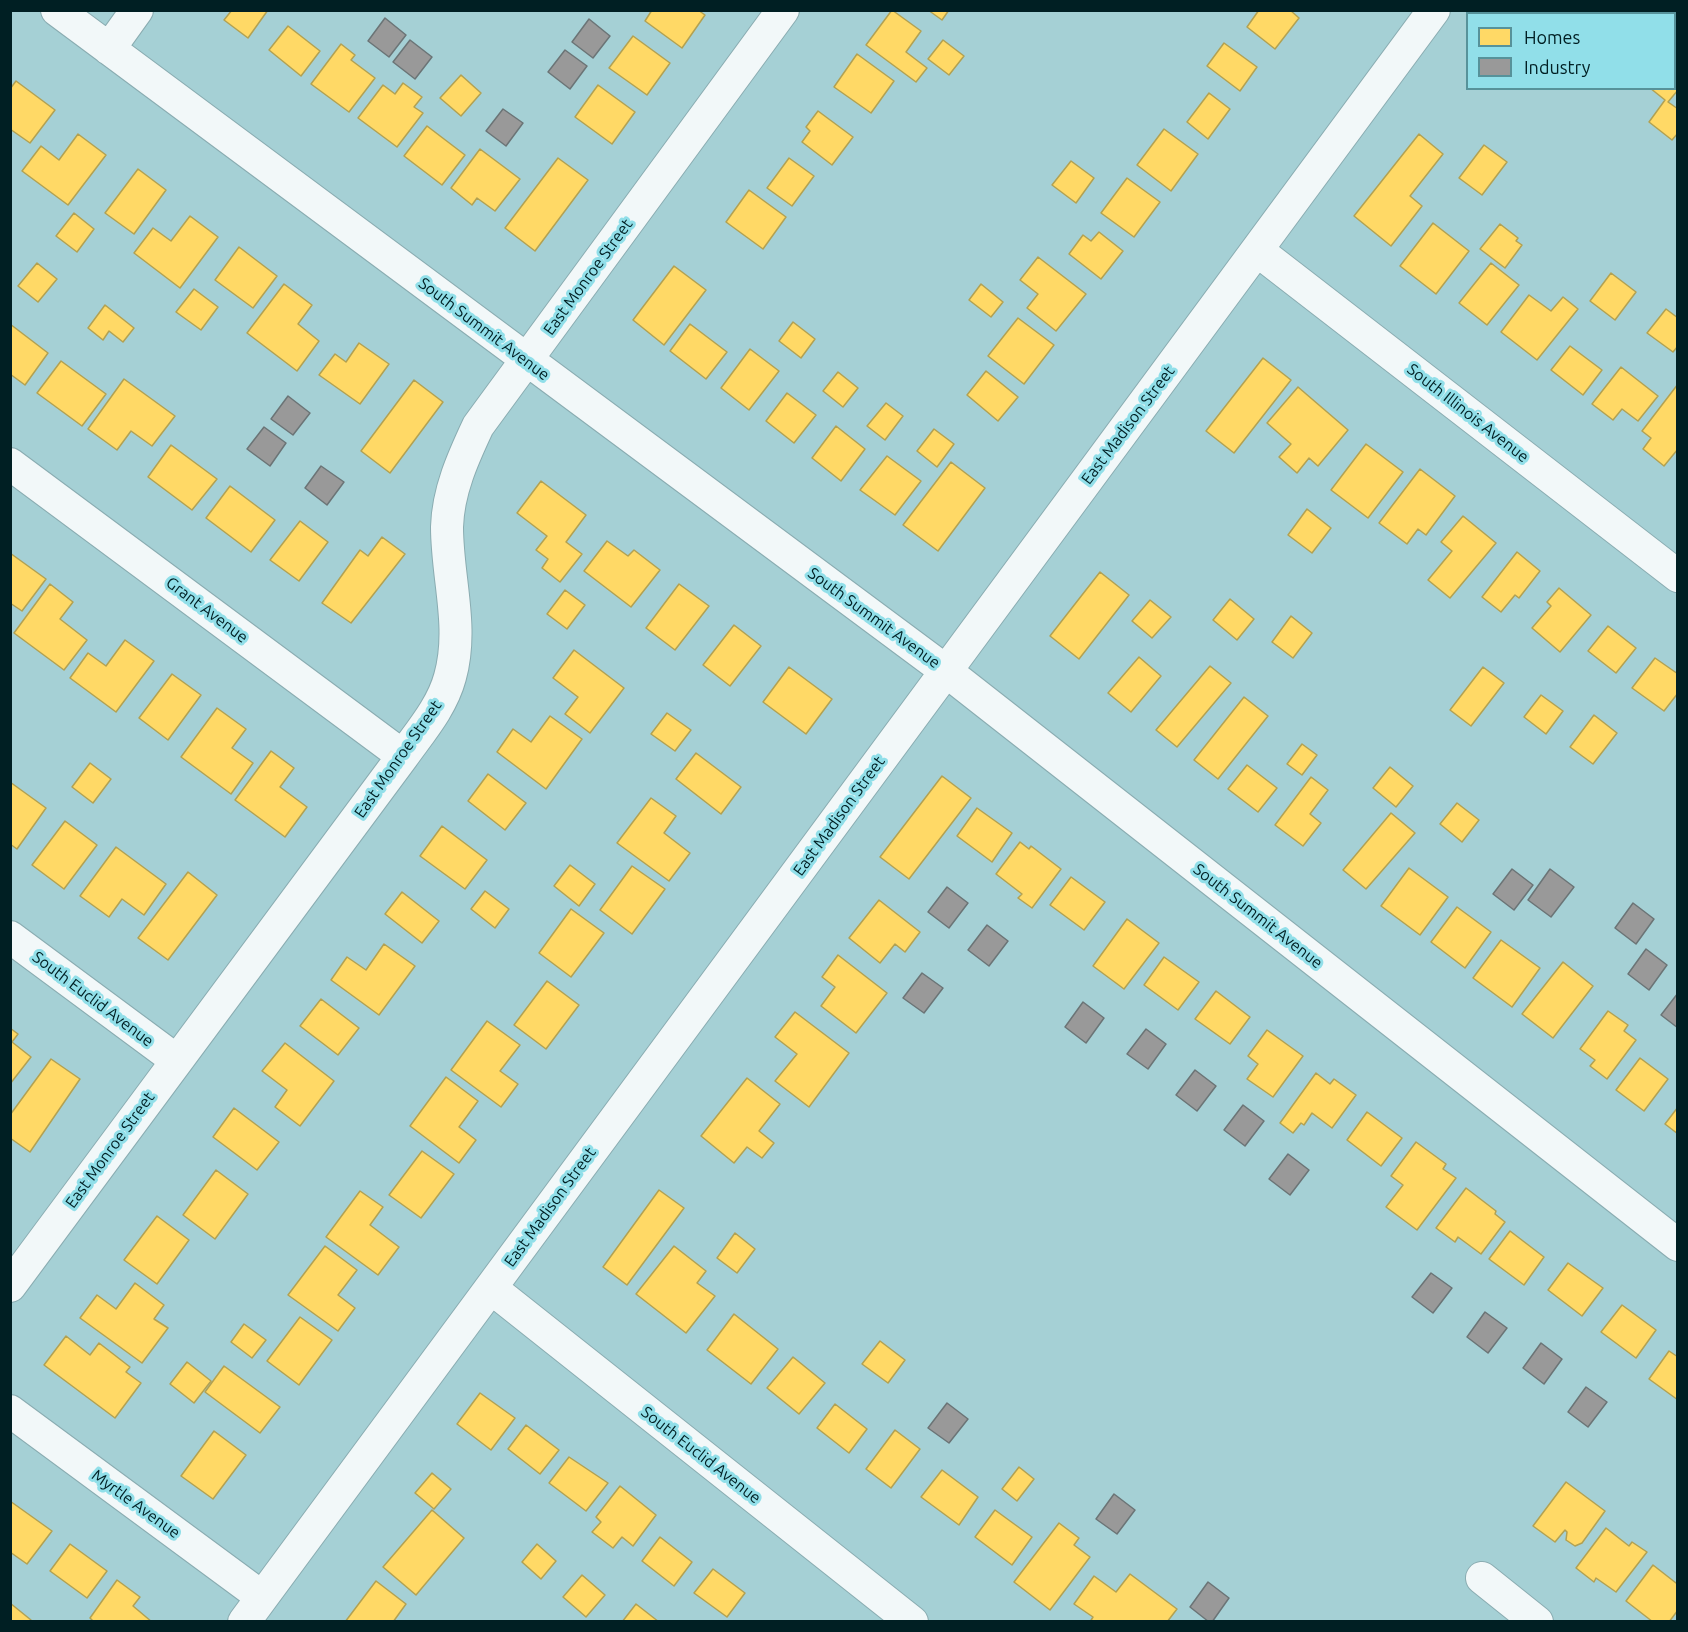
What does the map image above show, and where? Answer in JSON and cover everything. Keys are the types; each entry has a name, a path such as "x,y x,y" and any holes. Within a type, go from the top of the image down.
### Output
{"street":[{"name":"South Summit Avenue","path":"57,10 946,671 1677,1245"},
{"path":"109,49 137,10"},
{"name":"East Monroe Street","path":"10,1286 403,756 441,700 450,678 454,658 456,619 447,527 450,499 460,464 478,426 783,10"},
{"name":"East Madison Street","path":"244,1622 1434,10"},
{"name":"South Illinois Avenue","path":"1258,251 1677,576"},
{"name":"Grant Avenue","path":"10,464 403,756"},
{"name":"South Euclid Avenue","path":"10,937 176,1060"},
{"name":"South Euclid Avenue","path":"491,1288 912,1622"},
{"name":"Myrtle Avenue","path":"10,1411 262,1597"},
{"path":"1482,1578 1537,1622"}],"building: Homes":[{"path":"232,10 268,10 248,38 224,20"},
{"path":"652,10 698,10 705,15 682,48 645,21"},
{"path":"892,10 921,31 906,52 927,68 916,82 866,45"},
{"path":"928,10 949,10 942,20"},
{"path":"1259,10 1290,10 1299,18 1275,49 1247,27"},
{"path":"1510,10 1542,10 1541,12 1509,12"},
{"path":"288,26 320,51 301,76 269,50"},
{"path":"633,36 670,63 647,95 609,68"},
{"path":"943,40 964,56 949,75 928,59"},
{"path":"1224,43 1257,67 1240,91 1207,66"},
{"path":"341,44 355,55 351,60 375,78 349,112 311,84"},
{"path":"1678,50 1678,90 1668,102 1678,109 1678,133 1672,140 1649,122 1665,100 1652,90 1676,90 1676,52"},
{"path":"857,54 894,81 871,113 834,87"},
{"path":"461,75 481,93 461,116 440,98"},
{"path":"16,81 55,110 30,143 10,129 10,89"},
{"path":"403,83 422,97 414,107 423,113 397,147 358,118 383,85 395,94"},
{"path":"598,85 635,112 612,144 575,117"},
{"path":"1209,93 1230,109 1208,139 1187,122"},
{"path":"818,111 853,137 832,165 802,142 810,131 806,127"},
{"path":"427,126 465,155 442,185 404,156"},
{"path":"1164,129 1198,154 1171,191 1137,165"},
{"path":"78,134 106,155 68,205 22,171 41,146 59,160"},
{"path":"1419,134 1443,154 1410,196 1422,206 1391,246 1354,216"},
{"path":"1484,145 1507,162 1482,195 1459,178"},
{"path":"480,149 520,179 495,211 477,198 472,205 451,188"},
{"path":"558,158 588,180 535,251 505,228"},
{"path":"789,158 814,176 792,206 767,188"},
{"path":"1071,161 1094,178 1076,203 1052,185"},
{"path":"138,169 166,190 134,234 105,213"},
{"path":"1127,178 1160,202 1134,237 1101,213"},
{"path":"749,190 786,217 763,249 726,222"},
{"path":"74,213 94,229 77,252 56,236"},
{"path":"190,216 218,237 180,288 134,253 153,228 171,241"},
{"path":"1433,223 1469,251 1436,294 1400,266"},
{"path":"1500,224 1518,238 1516,241 1522,245 1505,268 1480,249"},
{"path":"1099,232 1123,251 1101,279 1069,254 1083,235 1091,241"},
{"path":"239,247 277,276 253,308 215,280"},
{"path":"1038,257 1086,294 1056,331 1027,308 1038,294 1020,280"},
{"path":"37,263 57,279 38,302 18,286"},
{"path":"1491,263 1519,285 1487,325 1459,303"},
{"path":"674,266 706,290 664,345 633,320"},
{"path":"1611,273 1636,292 1615,320 1590,301"},
{"path":"284,284 312,305 298,324 319,341 297,371 247,333"},
{"path":"981,284 1003,302 991,317 969,300"},
{"path":"194,289 218,307 201,330 176,312"},
{"path":"1529,295 1551,311 1563,297 1578,309 1537,360 1501,332"},
{"path":"105,305 134,328 123,342 109,331 103,340 88,328"},
{"path":"1666,309 1678,318 1678,346 1673,352 1647,333"},
{"path":"1018,318 1054,345 1024,384 988,356"},
{"path":"793,322 815,339 801,358 779,341"},
{"path":"10,324 48,353 25,385 10,374"},
{"path":"690,324 727,352 706,379 670,351"},
{"path":"359,343 389,364 360,404 319,375 335,354 346,362"},
{"path":"1570,346 1602,370 1583,395 1551,370"},
{"path":"750,349 779,371 749,410 721,388"},
{"path":"1263,358 1291,380 1234,453 1206,431"},
{"path":"61,361 106,394 82,426 37,393"},
{"path":"1621,367 1658,396 1638,421 1622,409 1613,420 1592,404"},
{"path":"986,371 1018,397 998,421 967,395"},
{"path":"838,372 858,388 843,407 823,391"},
{"path":"124,379 175,416 152,446 131,431 117,450 88,429"},
{"path":"414,380 443,402 390,473 361,451"},
{"path":"1678,384 1678,449 1664,466 1643,449 1651,438 1642,431"},
{"path":"1298,387 1348,430 1318,466 1309,458 1297,473 1279,457 1291,444 1267,423"},
{"path":"787,393 816,415 794,443 766,421"},
{"path":"886,403 903,416 885,440 867,426"},
{"path":"836,426 865,449 841,481 812,458"},
{"path":"934,429 954,444 937,467 917,451"},
{"path":"1366,444 1403,472 1368,518 1331,490"},
{"path":"171,445 217,479 192,510 148,477"},
{"path":"887,456 921,481 895,515 860,490"},
{"path":"951,462 985,488 938,551 903,525"},
{"path":"1420,469 1455,496 1426,535 1418,529 1407,544 1379,523"},
{"path":"541,481 586,515 566,542 582,554 560,582 542,568 548,559 536,550 547,536 517,513"},
{"path":"230,486 275,520 251,552 206,518"},
{"path":"1307,509 1331,528 1312,553 1288,535"},
{"path":"1463,516 1496,543 1450,598 1428,580 1452,551 1441,542"},
{"path":"300,521 328,542 299,581 270,560"},
{"path":"382,537 405,554 351,623 322,603 360,550 368,556"},
{"path":"607,541 628,556 634,550 660,570 631,607 584,571"},
{"path":"1517,552 1540,571 1519,598 1515,595 1501,612 1482,597"},
{"path":"10,553 46,579 22,611 10,603"},
{"path":"1100,572 1129,595 1079,659 1050,636"},
{"path":"50,584 73,602 60,619 87,640 64,670 14,633"},
{"path":"679,584 709,606 675,650 646,628"},
{"path":"1559,588 1591,615 1560,652 1532,628 1551,606 1547,602"},
{"path":"565,590 585,605 567,629 547,614"},
{"path":"1230,599 1254,619 1237,640 1213,620"},
{"path":"1150,600 1171,617 1152,638 1132,621"},
{"path":"1291,616 1312,633 1293,658 1272,642"},
{"path":"734,625 761,646 730,686 703,665"},
{"path":"1608,626 1636,648 1616,673 1588,651"},
{"path":"125,640 154,661 116,712 70,678 88,653 106,666"},
{"path":"574,650 624,688 590,733 565,714 578,697 553,678"},
{"path":"1139,657 1161,676 1131,712 1108,693"},
{"path":"1655,658 1678,674 1678,693 1664,711 1632,688"},
{"path":"1210,666 1231,683 1177,747 1156,730"},
{"path":"789,667 832,699 806,734 763,702"},
{"path":"1483,667 1504,683 1471,726 1450,710"},
{"path":"172,674 201,695 168,740 139,718"},
{"path":"1541,695 1563,711 1546,734 1524,717"},
{"path":"1244,697 1268,716 1218,779 1194,760"},
{"path":"217,708 246,729 232,748 253,763 231,794 181,757"},
{"path":"667,713 691,730 675,751 651,734"},
{"path":"1594,715 1617,733 1593,764 1570,747"},
{"path":"550,716 582,739 546,789 497,752 513,729 531,742"},
{"path":"1302,744 1317,755 1302,775 1287,764"},
{"path":"271,751 294,768 280,787 307,807 285,837 235,800"},
{"path":"696,753 741,787 721,814 676,779"},
{"path":"90,763 111,779 93,803 72,787"},
{"path":"1247,765 1277,788 1258,812 1228,789"},
{"path":"1390,767 1413,786 1396,807 1373,788"},
{"path":"488,774 526,803 505,830 468,801"},
{"path":"942,776 971,798 909,879 880,857"},
{"path":"1311,777 1328,790 1310,814 1321,823 1303,846 1275,825"},
{"path":"10,782 46,808 17,849 10,844"},
{"path":"651,798 676,816 664,833 690,853 669,881 617,843"},
{"path":"1457,803 1479,820 1462,842 1440,824"},
{"path":"977,808 1012,833 992,862 957,836"},
{"path":"1391,813 1415,833 1366,889 1343,870"},
{"path":"65,821 97,845 64,889 32,865"},
{"path":"442,826 487,860 465,889 420,856"},
{"path":"1020,842 1029,849 1031,846 1061,869 1032,908 1018,898 1022,894 996,874"},
{"path":"116,847 166,884 144,915 122,899 109,917 80,896"},
{"path":"570,865 595,884 579,906 554,886"},
{"path":"632,866 665,889 632,934 600,910"},
{"path":"1409,868 1448,897 1420,935 1381,906"},
{"path":"188,872 217,895 168,960 138,938"},
{"path":"1071,877 1105,902 1084,930 1050,905"},
{"path":"485,891 509,909 495,928 471,909"},
{"path":"402,892 439,921 422,943 385,914"},
{"path":"879,900 920,932 905,952 895,944 880,963 849,938"},
{"path":"1457,907 1491,932 1465,968 1431,942"},
{"path":"571,909 604,933 571,977 539,953"},
{"path":"1127,919 1159,943 1124,989 1093,966"},
{"path":"1501,940 1540,968 1512,1007 1473,978"},
{"path":"384,944 415,966 379,1015 331,980 347,957 366,970"},
{"path":"838,955 887,993 856,1033 821,1006 835,987 822,977"},
{"path":"1164,957 1199,982 1178,1010 1144,985"},
{"path":"1563,962 1593,986 1553,1038 1522,1014"},
{"path":"547,981 579,1005 546,1049 514,1025"},
{"path":"1216,991 1250,1017 1230,1044 1195,1019"},
{"path":"321,999 359,1028 338,1055 300,1026"},
{"path":"1608,1011 1628,1025 1624,1031 1636,1040 1607,1079 1590,1066 1595,1060 1580,1049"},
{"path":"795,1012 849,1053 809,1107 775,1081 797,1054 775,1037"},
{"path":"487,1021 520,1045 500,1071 518,1084 501,1107 451,1070"},
{"path":"10,1028 18,1034 12,1042 31,1057 10,1084"},
{"path":"1267,1030 1303,1056 1273,1097 1247,1079 1258,1064 1248,1056"},
{"path":"285,1043 334,1081 300,1126 275,1107 287,1090 262,1071"},
{"path":"1640,1058 1668,1079 1644,1111 1616,1090"},
{"path":"51,1059 80,1079 30,1152 10,1138 10,1115"},
{"path":"1316,1073 1330,1084 1334,1079 1356,1095 1332,1128 1312,1113 1304,1125 1301,1123 1293,1133 1280,1123"},
{"path":"446,1077 478,1101 459,1127 476,1140 459,1163 410,1126"},
{"path":"747,1078 780,1104 759,1131 774,1143 762,1158 747,1147 734,1163 701,1136"},
{"path":"1678,1107 1678,1134 1665,1124"},
{"path":"234,1108 279,1142 257,1170 213,1137"},
{"path":"1367,1112 1402,1138 1381,1166 1347,1140"},
{"path":"1416,1142 1446,1164 1443,1169 1456,1178 1417,1230 1386,1207 1403,1185 1391,1176"},
{"path":"422,1151 454,1174 421,1218 389,1195"},
{"path":"216,1170 248,1194 215,1239 183,1215"},
{"path":"1466,1188 1496,1211 1495,1214 1505,1222 1481,1254 1458,1237 1455,1242 1436,1228"},
{"path":"659,1190 684,1208 627,1285 603,1267"},
{"path":"360,1191 383,1207 370,1225 399,1247 378,1275 326,1237"},
{"path":"157,1216 189,1240 157,1284 124,1260"},
{"path":"1510,1231 1544,1257 1524,1285 1489,1259"},
{"path":"735,1233 755,1249 737,1273 717,1258"},
{"path":"325,1246 357,1270 338,1295 355,1308 338,1331 288,1295"},
{"path":"674,1246 706,1271 697,1283 715,1296 686,1333 636,1294"},
{"path":"1568,1263 1603,1288 1582,1316 1548,1290"},
{"path":"135,1283 164,1305 154,1319 168,1328 142,1363 80,1318 97,1295 116,1309"},
{"path":"1622,1305 1656,1330 1636,1358 1601,1332"},
{"path":"734,1314 778,1349 751,1384 707,1350"},
{"path":"300,1317 332,1340 299,1385 267,1361"},
{"path":"244,1324 266,1340 252,1358 231,1342"},
{"path":"66,1336 90,1355 99,1343 130,1367 126,1372 141,1383 115,1418 44,1365"},
{"path":"880,1341 905,1360 888,1383 862,1364"},
{"path":"1669,1351 1678,1357 1678,1400 1649,1379"},
{"path":"793,1357 825,1383 799,1414 767,1388"},
{"path":"187,1362 211,1381 194,1403 170,1384"},
{"path":"224,1366 280,1407 260,1433 205,1392"},
{"path":"480,1393 515,1418 491,1450 457,1424"},
{"path":"835,1404 867,1429 849,1453 817,1428"},
{"path":"526,1425 559,1450 540,1474 508,1449"},
{"path":"895,1430 920,1449 891,1488 866,1469"},
{"path":"214,1431 246,1455 213,1499 181,1476"},
{"path":"569,1457 608,1483 586,1511 549,1483"},
{"path":"1019,1467 1034,1479 1017,1501 1002,1489"},
{"path":"942,1470 978,1497 959,1525 921,1497"},
{"path":"432,1473 451,1489 434,1509 415,1493"},
{"path":"1566,1482 1605,1511 1582,1543 1575,1546 1566,1540 1565,1530 1555,1542 1533,1526"},
{"path":"620,1486 656,1515 633,1546 622,1537 613,1548 592,1532 601,1522 596,1517"},
{"path":"10,1501 52,1531 27,1564 10,1552"},
{"path":"432,1510 464,1538 416,1595 383,1567"},
{"path":"995,1510 1032,1537 1012,1565 975,1537"},
{"path":"1059,1523 1079,1538 1074,1545 1090,1557 1050,1610 1014,1582"},
{"path":"1606,1528 1629,1546 1632,1542 1647,1552 1616,1592 1596,1578 1594,1582 1576,1568"},
{"path":"660,1537 692,1562 674,1586 642,1561"},
{"path":"70,1544 107,1571 87,1598 50,1571"},
{"path":"537,1544 556,1561 541,1579 522,1562"},
{"path":"1653,1565 1676,1583 1678,1581 1678,1610 1669,1622 1653,1622 1626,1601"},
{"path":"713,1569 745,1593 727,1617 694,1593"},
{"path":"1130,1574 1177,1609 1167,1622 1090,1622 1093,1617 1074,1604 1094,1576 1116,1592"},
{"path":"582,1575 605,1595 586,1617 563,1597"},
{"path":"117,1580 140,1597 133,1606 152,1622 94,1622 90,1618"},
{"path":"376,1581 406,1604 393,1622 345,1622"},
{"path":"10,1603 31,1620 29,1622 10,1622"},
{"path":"636,1604 659,1622 622,1622"}],"building: Industry":[{"path":"385,18 406,35 389,57 368,41"},
{"path":"589,19 610,36 593,58 572,42"},
{"path":"410,40 432,57 415,79 393,62"},
{"path":"565,50 587,66 570,89 548,72"},
{"path":"503,109 523,123 506,146 486,131"},
{"path":"288,396 310,413 293,435 271,419"},
{"path":"264,427 286,443 270,466 247,449"},
{"path":"321,466 344,482 327,505 305,488"},
{"path":"1512,869 1533,885 1514,910 1493,894"},
{"path":"1550,869 1574,887 1551,917 1528,900"},
{"path":"947,887 968,903 949,928 928,912"},
{"path":"1633,903 1654,919 1636,944 1615,928"},
{"path":"987,925 1008,941 989,966 968,950"},
{"path":"1646,949 1667,965 1649,990 1628,974"},
{"path":"922,973 943,988 924,1013 903,998"},
{"path":"1678,993 1678,1028 1661,1015"},
{"path":"1083,1002 1104,1018 1086,1043 1065,1027"},
{"path":"1146,1029 1166,1044 1148,1069 1127,1054"},
{"path":"1195,1070 1216,1086 1197,1111 1176,1095"},
{"path":"1243,1105 1264,1121 1245,1146 1224,1130"},
{"path":"1288,1154 1309,1170 1290,1195 1269,1179"},
{"path":"1431,1273 1452,1288 1433,1313 1412,1297"},
{"path":"1485,1312 1507,1328 1488,1353 1467,1337"},
{"path":"1541,1343 1562,1359 1544,1384 1523,1368"},
{"path":"1586,1387 1607,1402 1588,1427 1568,1412"},
{"path":"947,1403 968,1419 949,1443 928,1428"},
{"path":"1114,1494 1135,1510 1117,1534 1096,1519"},
{"path":"1208,1582 1229,1598 1212,1622 1190,1607"}]}
